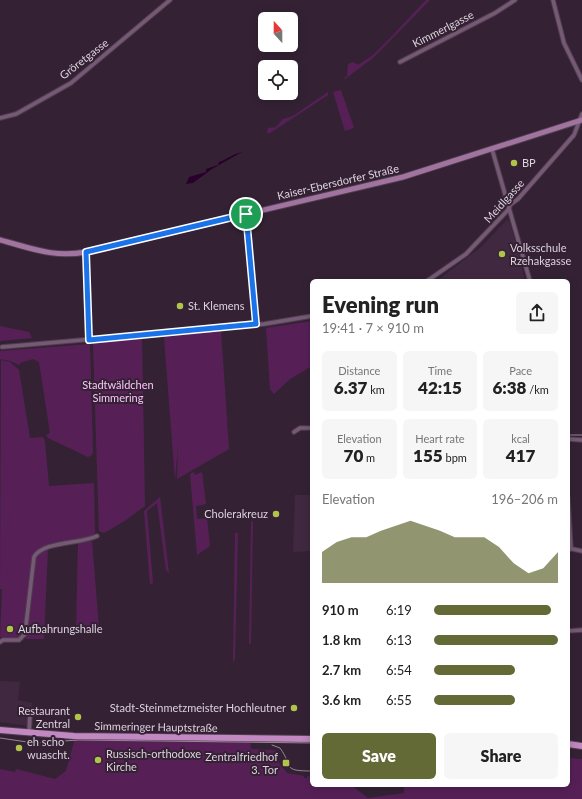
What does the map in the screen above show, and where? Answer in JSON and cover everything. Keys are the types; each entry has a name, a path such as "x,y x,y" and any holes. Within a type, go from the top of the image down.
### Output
{"main road":[{"name":"Kaiser-Ebersdorfer Straße","path":"0,240 50,254 67,255 86,252 403,177 581,120"},
{"name":"Simmeringer Hauptstraße","path":"0,732 29,734 310,739"},
{"path":"570,744 582,746"}],"street":[{"name":"Gröretgasse","path":"0,118 16,114 71,83 170,0"},
{"name":"Kimmerlgasse","path":"400,62 495,13 515,0"},
{"path":"553,0 564,42 582,80"},
{"name":"Meidlgasse","path":"430,279 466,254 506,212 574,135 581,120 582,114"},
{"path":"492,149 529,279"},
{"path":"246,214 256,324"},
{"path":"86,252 89,340"},
{"path":"2,347 256,324 310,316"},
{"path":"294,432 300,428 310,428"},
{"path":"570,440 582,440"},
{"path":"0,642 3,640 19,640 25,634 34,557 37,552 46,547 97,536"},
{"path":"570,548 582,551"},
{"path":"570,631 582,630"},
{"path":"29,734 30,716"}],"shaded area":[{"path":"242,152 212,169 193,183 186,184 189,177 206,172 206,169 218,165 219,162"},
{"name":"Volksschule Rzehakgasse","path":"507,220 509,221 525,279 440,279 481,247"},
{"path":"295,495 310,495 310,551 293,552"},
{"path":"0,681 20,682 18,700 32,703 29,726 0,722"}],"green space":[{"path":"426,0 430,0 373,58 345,79 344,78 347,76 348,64 353,62 358,65 373,55"},
{"path":"341,90 354,128 345,131 333,92"},
{"path":"328,92 328,95 270,133 267,133 268,128 276,127 283,119 293,116"},
{"path":"310,321 310,367 290,379 274,394 270,389 266,328"},
{"path":"0,326 29,332 32,338 0,341"},
{"path":"221,331 229,449 177,479 178,446 175,480 164,337"},
{"name":"Stadtwäldchen Simmering","path":"142,339 145,506 123,522 104,533 99,531 93,343"},
{"path":"90,344 93,452 92,455 88,457 48,438 46,435 50,433 39,362 33,359 20,363 19,365 0,359 0,351"},
{"path":"1,360 10,362 19,370 30,438 43,437 45,442 49,486 94,483 95,533 89,538 46,546 33,556 24,633 17,639 0,637 2,589 0,589"},
{"path":"194,472 195,475 202,472 206,504 196,506 197,519 207,518 210,546 197,555 190,474"},
{"path":"160,497 169,573 166,570 157,503 147,511 153,583 150,585 144,511"},
{"path":"253,521 251,644 249,644 251,522"},
{"path":"235,533 238,533 235,659 233,662"},
{"path":"92,541 99,628 76,630 78,543"},
{"path":"48,548 44,639 26,639 36,555"},
{"path":"75,738 250,741 251,749 275,750 279,763 287,773 304,776 304,778 310,776 310,787 354,787 368,798 404,793 404,787 570,787 570,758 582,759 582,799 0,799 0,769 15,772 16,769 55,779 66,771"}],"tram line":[{"path":"570,435 582,435"},
{"path":"0,738 34,743 79,740 310,743"},
{"path":"272,745 280,748 292,769 310,771"}],"place":[{"name":"BP","path":"514,163"},
{"name":"Volksschule Rzehakgasse","path":"502,254"},
{"name":"St. Klemens","path":"180,306"},
{"name":"Cholerakreuz","path":"276,514"},
{"name":"Aufbahrungshalle","path":"10,629"},
{"name":"Stadt-Steinmetzmeister Hochleutner","path":"294,708"},
{"name":"Restaurant Zentral","path":"78,717"},
{"name":"eh scho wuascht.","path":"19,748"},
{"name":"Russisch-orthodoxe Kirche","path":"98,760"},
{"name":"Zentralfriedhof 3. Tor","path":"286,763"}],"route":[{"path":"246,214 256,324 89,340 86,300 86,252 246,214"}]}
